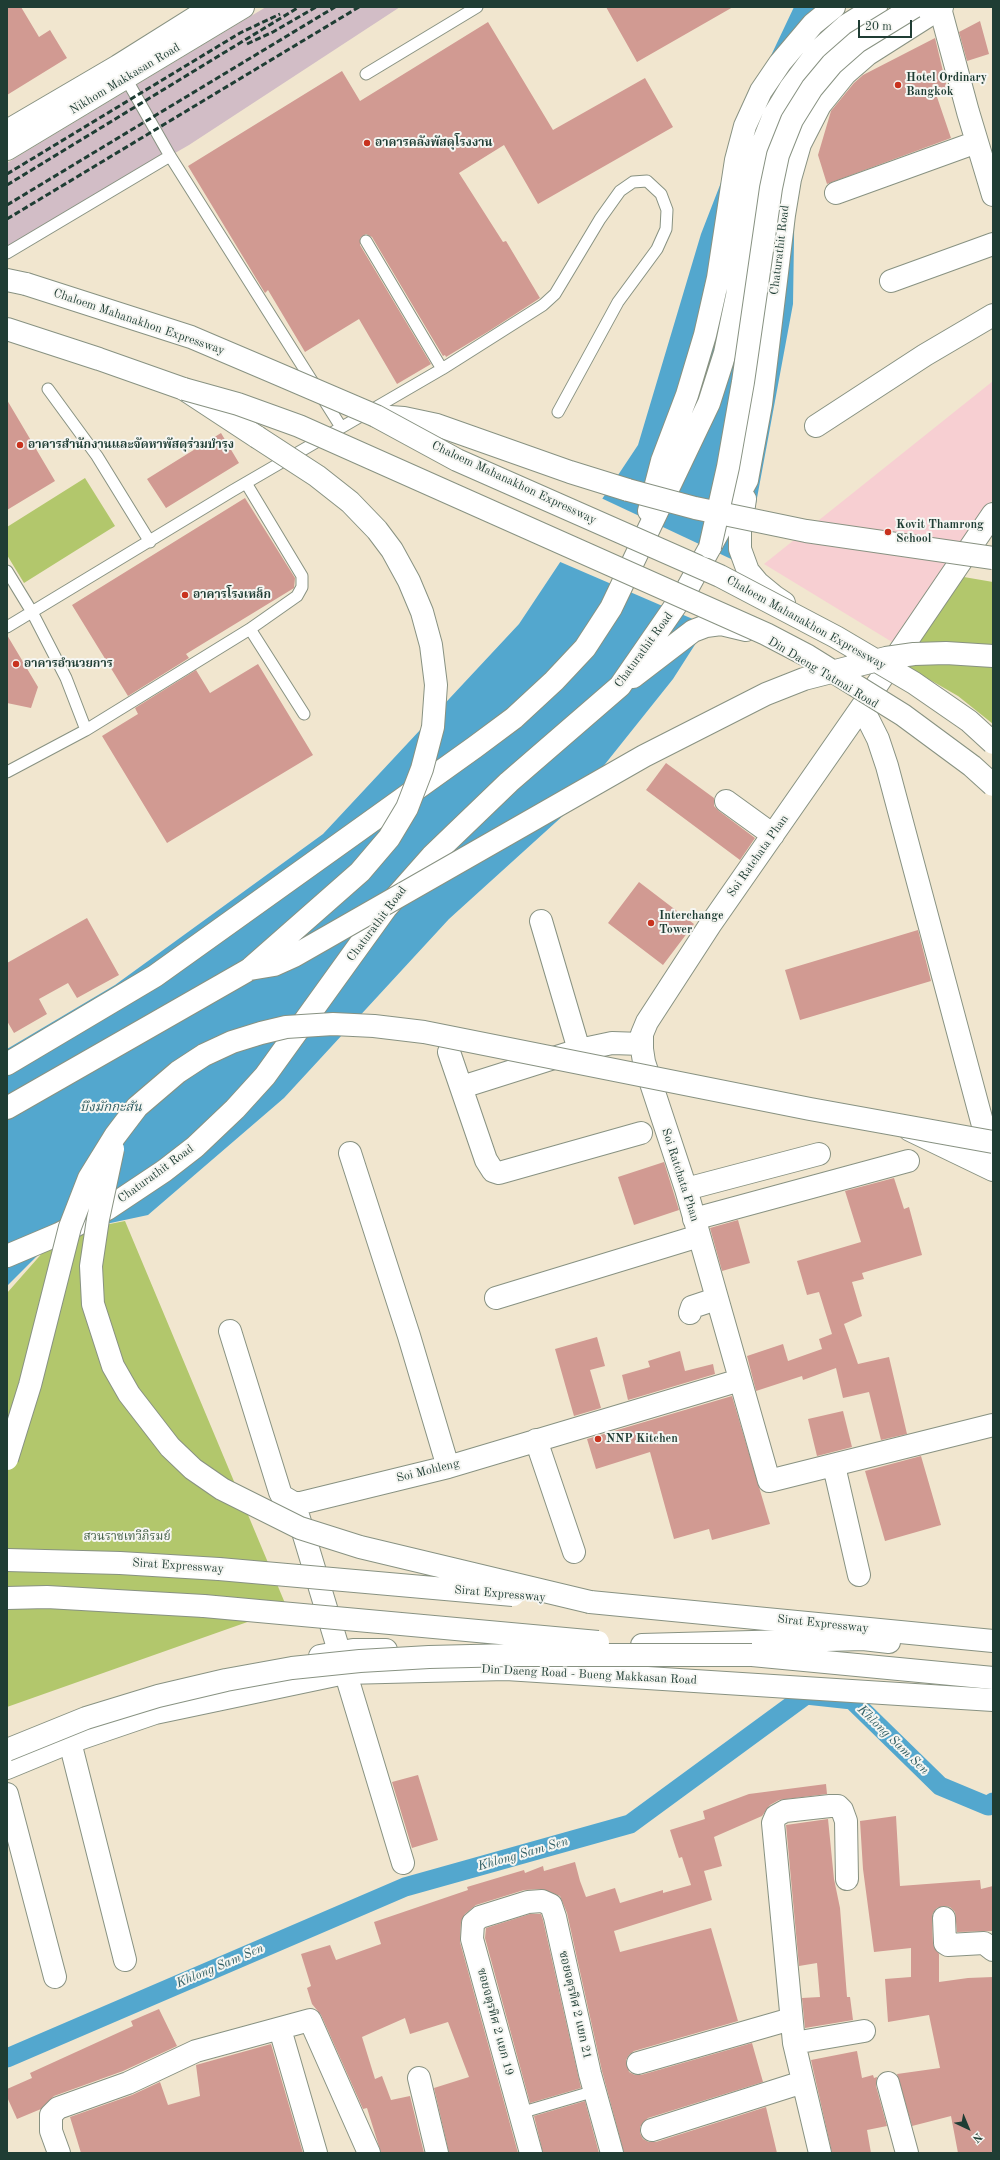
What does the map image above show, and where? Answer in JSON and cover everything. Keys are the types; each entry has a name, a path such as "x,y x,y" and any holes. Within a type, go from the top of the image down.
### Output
{"main road":[{"name":"Nikhom Makkasan Road","path":"7,149 122,72 212,7"},
{"name":"Nikhom Makkasan Road","path":"7,131 122,72 243,7"},
{"path":"640,551 660,469 687,395 705,335 718,278 736,160 745,126 761,91 780,63 813,24 834,7"},
{"path":"7,1064 155,976 514,718 554,681 585,648 611,608 640,551 709,403 725,354 737,296 748,207 758,155 774,115 791,87 818,52 847,25 876,7"},
{"path":"903,31 907,7"},
{"name":"Chaturathit Road","path":"710,547 728,467 743,382 771,188 778,155 792,120 812,88 832,64 856,42 914,7"},
{"path":"941,7 977,142 993,195"},
{"name":"Chaturathit Road","path":"7,1256 59,1234 107,1210 164,1171 194,1147 235,1109 265,1076 386,908 432,856 509,782 620,686 687,589 747,480 761,404 790,180 800,144 820,105 846,74 868,54 941,7"},
{"path":"836,193 977,142"},
{"path":"891,281 993,244"},
{"name":"Chaloem Mahanakhon Expressway","path":"7,280 33,286 191,337 376,416 457,460 720,576 836,637 914,682 969,721 993,743"},
{"path":"816,426 925,355 993,315"},
{"path":"7,329 184,389 238,404 299,426 766,634 808,656 903,715 972,766 993,786"},
{"path":"7,1108 250,970 360,872 389,838 407,808 422,770 433,727 436,685 431,645 419,606 406,575 392,550 377,530 350,502 317,476 184,389"},
{"path":"376,416 404,418 437,426 570,472 695,508 860,540 993,558"},
{"path":"747,480 740,531 740,549 748,571 774,597 892,662 953,703 993,737"},
{"name":"Soi Ratchata Phan","path":"834,1466 769,1481 716,1299 686,1189 644,1062 642,1034 647,1022 710,925 865,703 993,514"},
{"name":"Din Daeng Tatmai Road","path":"620,686 661,657 693,631 706,626 721,624 750,631 801,657 865,703 906,724 959,766 993,797"},
{"path":"250,970 274,965 294,956 644,756 766,694 804,679 886,658 914,654 946,653 993,656"},
{"path":"865,703 887,766 993,1163"},
{"path":"726,801 773,835"},
{"path":"541,921 579,1050"},
{"path":"7,1459 30,1385 70,1227 89,1178 115,1136 137,1107 178,1072 204,1055 232,1042 286,1027 333,1024 374,1026 424,1032 905,1127 993,1142"},
{"path":"462,1087 579,1050 612,1043 642,1044"},
{"path":"449,1052 486,1160 493,1171 499,1173 641,1133"},
{"path":"905,1127 993,1170"},
{"path":"115,1136 98,1219 92,1258 93,1304 113,1366 129,1394 170,1447 193,1469 222,1489 300,1528 360,1548 590,1602"},
{"path":"350,1153 409,1336 448,1467"},
{"path":"686,1189 819,1154"},
{"path":"496,1298 696,1228 908,1161"},
{"path":"690,1313 692,1307 716,1299"},
{"path":"230,1331 280,1492 282,1496 294,1503 290,1505 291,1509 403,1863"},
{"name":"Soi Mohleng","path":"294,1503 301,1503 448,1467 740,1380"},
{"path":"859,1575 834,1466 993,1425"},
{"path":"536,1440 574,1552"},
{"name":"Sirat Expressway","path":"7,1560 120,1563 219,1569 590,1602 993,1641"},
{"path":"7,1598 47,1597 204,1606 993,1678"},
{"name":"Din Daeng Road - Bueng Makkasan Road","path":"7,1739 66,1717 154,1688 353,1650 863,1639 993,1652"},
{"path":"7,1750 86,1718 158,1696 226,1680 292,1668 360,1661 429,1657 513,1655 752,1655"},
{"name":"Din Daeng Road - Bueng Makkasan Road","path":"7,1768 70,1742 155,1713 343,1674 506,1669 993,1700"},
{"path":"70,1742 125,1960"},
{"path":"7,1794 55,1976"},
{"path":"817,2152 794,2043 773,1824 776,1816 785,1811 838,1806 842,1810 846,1821 847,1879"},
{"name":"ซอยจตุรทิศ 2 แยก 21","path":"504,1910 528,1902 542,1901 551,1905 595,2091 612,2153"},
{"name":"ซอยจตุรทิศ 2 แยก 19","path":"504,1910 480,1917 473,1923 472,1939 530,2153"},
{"path":"944,1918 945,1943 948,1946 984,1943 993,1950"},
{"path":"638,2064 792,2019"},
{"path":"59,2153 51,2131 51,2115 58,2108 128,2083 196,2050 310,2020 369,2153"},
{"path":"280,2029 316,2153"},
{"path":"794,2043 864,2032"},
{"path":"419,2078 437,2153"},
{"path":"652,2130 803,2082"},
{"path":"888,2083 907,2153"}],"lane":[{"path":"366,74 477,7"},
{"path":"122,72 170,156 341,427"},
{"path":"7,253 170,156"},
{"path":"7,627 246,483 442,370 530,313 555,294 596,225 620,191 633,182 647,181 661,194 667,210 666,229 657,249 618,302 558,412"},
{"path":"366,241 442,370"},
{"path":"48,389 97,456 150,542"},
{"path":"7,772 86,730 250,629 297,596 302,587 302,576 246,483"},
{"path":"7,571 32,612 66,678 86,730"},
{"path":"250,629 304,714"},
{"path":"520,2113 595,2091"}],"shaded area":[{"path":"266,7 400,7 189,145 7,249 7,163"},
{"name":"Kovit Thamrong School","path":"993,381 993,499 897,645 764,564"}],"green space":[{"path":"85,478 115,526 24,583 7,555 7,527"},
{"path":"958,576 993,582 993,724 958,696 899,662"},
{"name":"สวนราชเทวีภิรมย์","path":"125,1221 287,1608 7,1707 7,1293 59,1234"}],"water":[{"name":"บึงมักกะสัน","path":"794,7 842,7 795,173 793,304 744,568 673,679 566,813 449,919 284,1098 148,1215 59,1234 7,1286 7,1049 115,985 323,834 519,624 638,445 701,234 767,64"}],"pier":[{"path":"601,498 746,566 709,626 558,561"}],"building":[{"path":"7,7 21,7 39,37 50,30 67,58 7,95"},
{"path":"606,7 733,7 637,62"},
{"path":"980,21 989,54 967,61 959,32"},
{"path":"488,22 553,130 645,78 673,127 538,204 504,145 459,173 503,242 506,241 540,298 489,331 446,357 445,355 443,356 372,237 366,234 360,238 360,245 431,364 397,384 359,319 305,352 268,290 265,293 188,166 342,71 360,101"},
{"path":"935,38 948,92 937,97 951,138 827,184 818,155 831,111 854,83 863,75"},
{"name":"อาคารสำนักงานและจัดหาพัสดุร่วมบำรุง","path":"7,400 55,481 7,510"},
{"path":"221,433 239,463 166,508 147,479"},
{"name":"อาคารโรงเหล็ก","path":"245,498 295,578 294,588 186,654 189,658 128,696 72,605"},
{"name":"อาคารอำนวยการ","path":"7,635 38,687 31,708 7,703"},
{"path":"258,664 313,755 167,843 102,736 138,714 135,708 196,670 210,693"},
{"path":"666,763 714,798 714,806 719,811 755,838 740,860 646,790"},
{"name":"Interchange Tower","path":"639,882 694,924 663,965 608,923"},
{"path":"87,918 119,975 77,998 68,983 39,999 47,1014 14,1033 7,1021 7,963"},
{"path":"918,930 931,981 800,1020 785,970"},
{"path":"664,1162 679,1210 634,1225 618,1177"},
{"path":"894,1178 904,1209 909,1207 922,1255 862,1273 864,1279 852,1282 862,1316 844,1324 858,1364 889,1357 907,1434 881,1440 869,1392 843,1398 836,1368 803,1380 802,1376 756,1391 747,1356 783,1344 788,1361 822,1349 819,1339 832,1334 819,1292 807,1295 797,1261 861,1242 845,1191"},
{"path":"738,1220 750,1263 722,1271 710,1228"},
{"path":"597,1337 605,1366 590,1370 601,1408 574,1416 555,1349"},
{"path":"680,1351 685,1371 713,1364 715,1374 628,1400 622,1375 650,1367 648,1361"},
{"path":"732,1396 770,1524 712,1540 709,1529 674,1539 650,1452 596,1469 587,1439"},
{"path":"843,1411 852,1447 817,1456 808,1419"},
{"path":"921,1456 941,1525 885,1541 865,1471"},
{"path":"418,1775 438,1840 412,1848 392,1782"},
{"path":"826,1784 827,1794 779,1800 770,1805 762,1816 714,1837 722,1866 704,1871 712,1900 614,1931 620,1952 711,1928 738,2021 634,2051 626,2060 629,2072 635,2075 641,2075 752,2043 763,2082 648,2118 640,2127 640,2133 643,2139 649,2142 656,2142 766,2107 777,2153 624,2153 602,2071 567,1913 560,1896 541,1889 524,1890 476,1905 465,1914 461,1922 460,1942 518,2153 449,2153 434,2088 469,2077 448,2022 410,2034 405,2018 362,2037 375,2079 382,2076 391,2100 410,2096 424,2153 381,2153 367,2108 363,2109 321,2015 312,2004 307,1988 311,1986 301,1954 330,1945 336,1960 381,1944 374,1922 468,1890 467,1887 524,1870 525,1873 543,1866 544,1871 575,1862 586,1897 615,1888 620,1903 663,1890 663,1893 691,1885 682,1857 679,1858 670,1830 705,1819 703,1811 749,1794"},
{"path":"896,1816 900,1886 980,1880 981,1889 993,1886 993,1931 957,1932 955,1912 950,1907 944,1906 937,1908 933,1913 932,1918 933,1944 939,1954 939,1982 968,1978 993,1977 993,2153 958,2153 951,2116 912,2126 897,2074 940,2068 929,2015 888,2022 885,1979 911,1977 911,1948 874,1952 863,1869 860,1821"},
{"path":"828,1819 834,1879 840,1908 847,1997 850,1997 853,2020 805,2028 802,1998 820,1997 817,1963 799,1966 786,1825"},
{"path":"530,1914 541,1914 543,1920 581,2088 530,2103 485,1938 486,1928"},
{"path":"159,2009 177,2046 123,2071 54,2096 41,2109 17,2119 7,2097 7,2089 32,2078 30,2073 133,2026 131,2021"},
{"path":"271,2044 303,2153 81,2153 70,2117 132,2095 160,2082 168,2105 200,2096 196,2065"},
{"path":"857,2051 862,2078 873,2075 874,2078 877,2077 876,2086 887,2126 867,2130 871,2153 832,2153 811,2060"},
{"path":"585,2101 599,2153 543,2153 534,2116"}],"waterway":[{"name":"Khlong Sam Sen","path":"7,2058 405,1887 630,1824 806,1695 852,1700 940,1786 988,1806 993,1802"}],"railway":[{"path":"7,185 299,7"},
{"path":"247,44 273,32 316,7"},
{"path":"7,205 335,7"},
{"path":"7,219 359,7"},
{"path":"7,174 240,33 280,14"}],"place":[{"name":"Hotel Ordinary Bangkok","path":"898,85"},
{"name":"อาคารคลังพัสดุโรงงาน","path":"367,143"},
{"name":"อาคารสำนักงานและจัดหาพัสดุร่วมบำรุง","path":"20,445"},
{"name":"Kovit Thamrong School","path":"888,532"},
{"name":"อาคารโรงเหล็ก","path":"185,595"},
{"name":"อาคารอำนวยการ","path":"16,664"},
{"name":"Interchange Tower","path":"651,923"},
{"name":"NNP Kitchen","path":"598,1439"}]}
